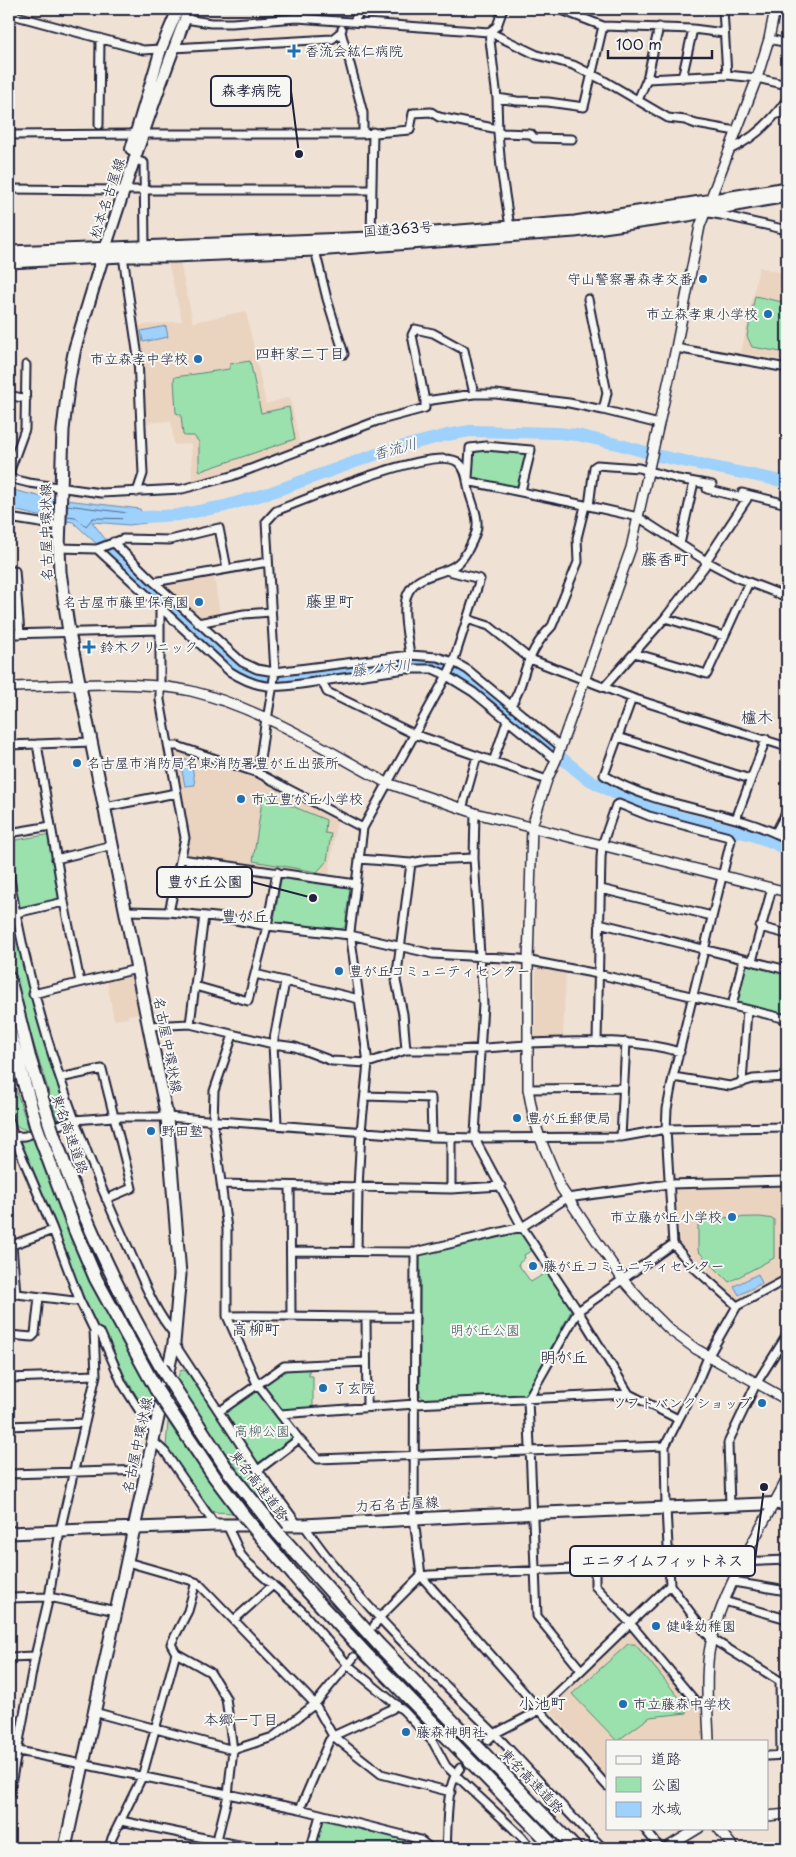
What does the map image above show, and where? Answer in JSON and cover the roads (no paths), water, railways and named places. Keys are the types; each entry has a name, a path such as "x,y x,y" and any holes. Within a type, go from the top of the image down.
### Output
{"highway":[{"name":"東名高速道路","path":"9,978 28,1057 49,1122 68,1174 109,1271 161,1367 227,1469 278,1533 379,1645 575,1848"},
{"name":"東名高速道路","path":"9,1030 36,1125 61,1196 96,1279 156,1389 171,1412 214,1476 244,1516 303,1586 555,1848"}],"main road":[{"name":"松本名古屋線","path":"104,253 107,229 133,159 161,50 178,9"},
{"name":"松本名古屋線","path":"121,190 139,134 187,14"},
{"name":"国道363号","path":"9,262 145,248 371,238 575,222 787,188"},
{"name":"国道363号","path":"9,252 172,256 315,250 575,230 704,213 730,206 787,196"},
{"name":"名古屋中環状線","path":"65,1848 175,1339 180,1274 167,1116 69,632 60,572 59,524 62,430 68,379 75,348 104,253"},
{"name":"力石名古屋線","path":"9,1533 135,1529 215,1524 301,1525 414,1518 787,1503"}],"street":[{"path":"173,48 332,39 362,9"},
{"path":"489,32 496,26 503,9"},
{"path":"561,9 603,26 659,27 724,32"},
{"path":"723,9 727,75"},
{"path":"787,17 775,11 770,39 757,78 704,213 631,548 532,826 527,1044 528,1089 532,1115 540,1138 567,1198 623,1280 670,1330 708,1357 787,1400"},
{"path":"9,14 143,50 161,50"},
{"path":"187,14 211,22 232,23 298,18 489,32 537,55 573,65 592,74 668,118 736,131"},
{"path":"497,98 584,107 603,26"},
{"path":"638,100 646,79 659,27"},
{"path":"682,78 693,29"},
{"path":"341,32 362,113 364,134"},
{"path":"489,32 497,98 501,168 510,227"},
{"path":"99,125 100,38"},
{"path":"770,39 787,43"},
{"path":"646,79 727,75 757,78 787,85"},
{"path":"729,150 743,143 777,114 787,99"},
{"path":"9,135 364,134 410,130 413,113 431,112 439,118 498,131 531,134 534,138 572,139"},
{"path":"777,114 787,112"},
{"path":"371,238 374,132"},
{"path":"133,159 144,163 145,248"},
{"path":"9,189 371,190"},
{"path":"704,213 787,230"},
{"path":"315,250 327,299 344,354"},
{"path":"123,256 138,367 143,474 137,492"},
{"path":"588,299 607,393 603,410"},
{"path":"425,404 412,335 415,329 433,333 464,350 474,394"},
{"path":"676,348 787,368"},
{"path":"9,473 25,429 26,365"},
{"path":"9,478 29,483 101,493 182,489 232,476 425,404 474,394 496,394 603,410 658,424"},
{"path":"9,395 26,399"},
{"path":"467,481 470,475 470,448 486,446 522,448 531,450 522,491"},
{"path":"258,772 275,673 266,522 276,510 396,467 431,460 449,459 459,462 465,472 477,519 476,531 463,558 457,564 421,579 408,592 405,600 410,655"},
{"path":"511,705 518,695 530,659 552,626 578,562 577,538 587,506 594,468 597,465 630,466 648,469 787,504"},
{"path":"467,481 522,491 638,517 706,561 748,582 787,597"},
{"path":"680,544 694,482"},
{"path":"605,686 665,618 705,566 706,561 747,498 707,489 708,484"},
{"path":"9,518 59,524"},
{"path":"59,548 105,546 123,539 170,540 219,528 227,569"},
{"path":"105,546 160,608 229,671 255,685 274,686 322,681 413,668 468,670 560,746"},
{"path":"105,546 154,582 242,662 257,669 275,673 410,655 437,657 473,692 556,760"},
{"path":"154,582 268,562"},
{"path":"357,1251 360,1131 368,1062 350,935 363,828 451,669 480,579 445,570"},
{"path":"9,571 16,571 20,634"},
{"path":"634,653 707,674 748,582"},
{"path":"160,608 160,700 185,838 169,912"},
{"path":"198,622 244,614 271,612"},
{"path":"665,618 724,636"},
{"path":"467,619 489,626 530,659 585,678 632,698 787,747"},
{"path":"9,634 159,630"},
{"path":"322,681 328,692 414,734 547,780"},
{"path":"9,687 127,685 189,691 242,707 387,783 462,809 787,892"},
{"path":"632,698 604,776 646,796 736,819 776,832 787,839"},
{"path":"493,762 507,721"},
{"path":"618,738 750,779"},
{"path":"736,819 766,739"},
{"path":"9,745 92,742"},
{"path":"37,744 50,826 80,982"},
{"path":"169,746 177,746 258,772 363,828"},
{"path":"462,809 477,756"},
{"path":"104,807 176,793"},
{"path":"597,1042 602,845 616,806 619,804 649,816 729,837 731,840 673,1077 667,1109 666,1129 673,1244 691,1266 737,1306"},
{"path":"776,832 787,810"},
{"path":"476,813 474,858 483,1004 475,1134 478,1145 522,1227 578,1311 629,1394"},
{"path":"9,833 50,826"},
{"path":"56,859 113,845"},
{"path":"359,859 412,862 474,858"},
{"path":"181,859 356,884"},
{"path":"406,1050 403,1014 396,981 412,862"},
{"path":"9,872 33,994 74,1120 106,1199 156,1306 175,1339 258,1470 316,1543 406,1647 491,1737 602,1848"},
{"path":"195,986 248,1001 267,926 277,872"},
{"path":"752,962 772,888"},
{"path":"601,889 712,916"},
{"path":"16,914 64,902"},
{"path":"126,911 169,912 267,926 350,935 432,954 520,959 598,974 787,1019"},
{"path":"190,1024 204,916"},
{"path":"599,923 787,970"},
{"path":"760,927 787,934"},
{"path":"732,1006 743,960"},
{"path":"33,994 137,969"},
{"path":"255,974 359,999"},
{"path":"277,1124 273,1044 285,982"},
{"path":"742,1083 746,1010"},
{"path":"148,1026 190,1024 273,1044 296,1047 332,1061 368,1062 406,1050 458,1050 527,1044 597,1042 644,1044 680,1052"},
{"path":"233,1035 214,1091 213,1121 226,1228 227,1316 257,1384 299,1439 318,1459 665,1446"},
{"path":"621,1137 626,1042"},
{"path":"60,1078 102,1069 132,1188 106,1199"},
{"path":"673,1077 730,1086 753,1080 787,1077"},
{"path":"528,1089 624,1088"},
{"path":"365,1096 431,1098 432,1137"},
{"path":"11,1136 25,1136 74,1120 167,1116 451,1138 621,1137 666,1129 787,1127"},
{"path":"9,1118 11,1136 53,1230 79,1299 94,1330 96,1375 60,1531 49,1597 35,1656 9,1795"},
{"path":"451,1138 451,1189"},
{"path":"292,1251 415,1252 522,1227 567,1198 669,1184 787,1181"},
{"path":"221,1184 451,1189 501,1186"},
{"path":"290,1186 291,1315"},
{"path":"53,1230 12,1245 12,1293 74,1301 79,1299"},
{"path":"581,1670 537,1616 528,1399 578,1311 673,1244"},
{"path":"415,1252 414,1518 421,1576 606,1785"},
{"path":"768,1756 784,1755 783,1680 712,1638 705,1632 670,1585 665,1446 708,1357 737,1306 787,1278"},
{"path":"9,1334 32,1337 35,1334 39,1297"},
{"path":"227,1316 415,1317"},
{"path":"366,1318 367,1407"},
{"path":"94,1330 101,1334 122,1383 154,1436 215,1524"},
{"path":"730,1506 728,1443 756,1384 787,1335"},
{"path":"220,1410 284,1366 366,1362"},
{"path":"9,1378 96,1375"},
{"path":"280,1414 415,1404 629,1394 678,1419"},
{"path":"9,1426 85,1423"},
{"path":"258,1470 299,1439"},
{"path":"9,1474 146,1470"},
{"path":"709,1740 708,1672 712,1638 724,1601 787,1479"},
{"path":"227,1524 241,1554 302,1611 348,1666 404,1711 433,1742 446,1766 454,1775 521,1836 531,1848"},
{"path":"374,1626 379,1618 421,1576 787,1560"},
{"path":"127,1562 196,1582 315,1704 334,1736 381,1774 450,1792"},
{"path":"595,1568 595,1586 696,1702 708,1702"},
{"path":"196,1582 188,1611 171,1644 176,1653 210,1672 226,1698 233,1750 228,1795 216,1844"},
{"path":"733,1582 787,1591"},
{"path":"234,1620 273,1585"},
{"path":"491,1737 540,1710 670,1585"},
{"path":"9,1598 49,1597 116,1611"},
{"path":"724,1601 787,1619"},
{"path":"109,1848 142,1777 176,1653"},
{"path":"9,1656 35,1656"},
{"path":"94,1712 233,1750 273,1737 315,1704 354,1657"},
{"path":"300,1809 329,1741 334,1736 392,1709 396,1704"},
{"path":"9,1749 300,1809 408,1836 420,1840 430,1848"},
{"path":"446,1848 450,1792 454,1775 460,1768"},
{"path":"768,1816 787,1814"},
{"path":"311,1848 320,1815"},
{"path":"121,1821 216,1844 253,1848"},
{"path":"646,1830 660,1848"},
{"path":"666,1848 696,1830"},
{"path":"720,1830 734,1848"}],"water":[{"path":"166,326 168,337 143,342 141,331"},
{"path":"9,489 42,497 140,509 146,523 129,525 92,522 117,554 113,559 73,522 9,509"},
{"path":"191,759 195,785 185,786 180,761"},
{"path":"758,1274 762,1283 739,1295 734,1286"}],"waterway":[{"name":"香流川","path":"128,518 178,515 225,506 272,492 388,450 470,431 577,435 659,456 787,482"},
{"name":"藤ノ木川","path":"103,545 238,673 256,677 292,680 408,664 421,663 444,668 471,683 586,778 614,793 671,815 752,835 774,843 787,851"}],"tunnel":[{"path":"460,1768 488,1740"}],"place":[{"name":"香流会紘仁病院","path":"294,51"},
{"name":"森孝病院","path":"299,154"},
{"name":"守山警察署森孝交番","path":"703,279"},
{"name":"市立森孝東小学校","path":"768,314"},
{"name":"市立森孝中学校","path":"198,359"},
{"name":"名古屋市藤里保育園","path":"199,602"},
{"name":"鈴木クリニック","path":"89,647"},
{"name":"名古屋市消防局名東消防署豊が丘出張所","path":"77,763"},
{"name":"市立豊が丘小学校","path":"241,799"},
{"name":"豊が丘公園","path":"313,898"},
{"name":"豊が丘コミュニティセンター","path":"339,971"},
{"name":"豊が丘郵便局","path":"517,1118"},
{"name":"野田塾","path":"151,1131"},
{"name":"市立藤が丘小学校","path":"732,1217"},
{"name":"藤が丘コミュニティセンター","path":"533,1266"},
{"name":"了玄院","path":"323,1388"},
{"name":"ソフトバンクショップ","path":"762,1403"},
{"name":"エニタイムフィットネス","path":"764,1487"},
{"name":"健峰幼稚園","path":"656,1626"},
{"name":"市立藤森中学校","path":"623,1704"},
{"name":"藤森神明社","path":"406,1732"}],"district":[{"name":"四軒家二丁目","path":"300,354"},
{"name":"藤香町","path":"665,559"},
{"name":"藤里町","path":"330,601"},
{"name":"櫨木","path":"757,717"},
{"name":"豊が丘","path":"245,916"},
{"name":"高柳町","path":"256,1329"},
{"name":"明が丘","path":"564,1357"},
{"name":"小池町","path":"542,1703"},
{"name":"本郷一丁目","path":"241,1720"}],"park label":[{"name":"明が丘公園","path":"485,1330"},
{"name":"高柳公園","path":"262,1431"}]}
